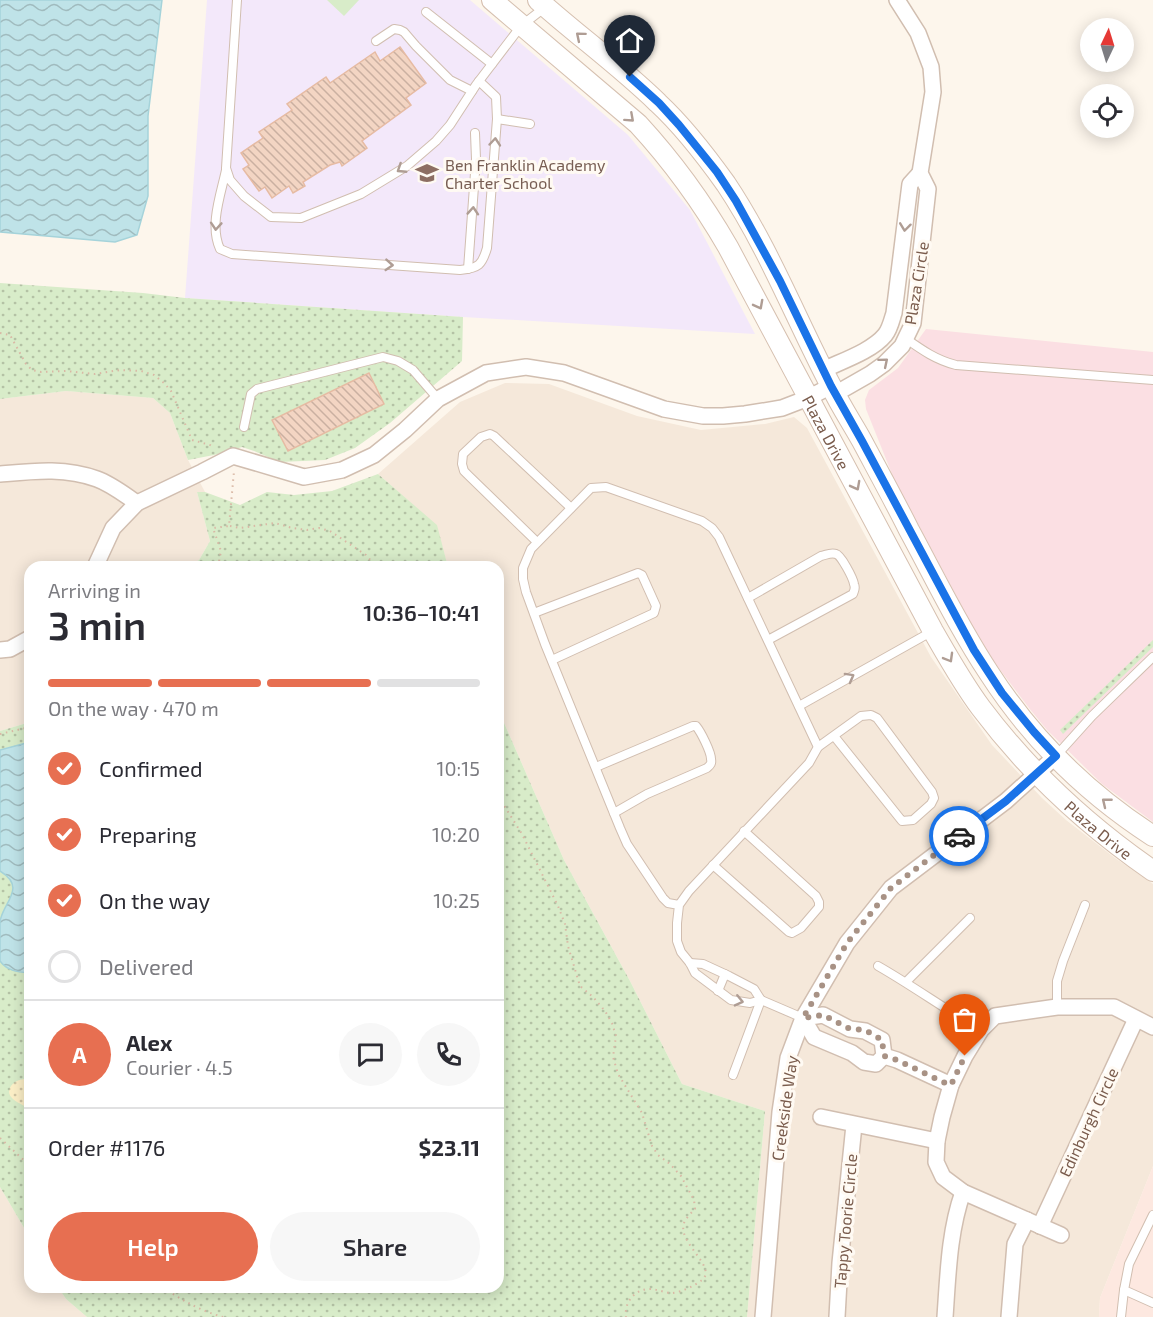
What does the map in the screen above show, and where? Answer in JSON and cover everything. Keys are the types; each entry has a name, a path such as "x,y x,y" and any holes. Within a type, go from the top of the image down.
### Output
{"street":[{"name":"Plaza Drive","path":"492,0 638,124 682,175 715,224 933,631 981,708 1014,749 1074,810 1153,871"},
{"name":"Plaza Circle","path":"829,383 885,334 888,328 894,313 910,184 920,173 933,92 931,67 918,33 897,0"},
{"name":"Plaza Drive","path":"545,2 659,103 726,185 780,281 829,383 974,650 1002,693 1056,756 1092,791 1153,836"},
{"name":"Plaza Circle","path":"829,383 884,364 902,346 913,322 928,189 920,173"},
{"path":"98,561 113,528 137,502 233,456 304,477 342,471 374,455 438,399 486,372 526,368 564,373 664,409 703,416 764,412 782,408 808,398 829,383"},
{"path":"0,474 44,470 68,471 98,479 137,502"},
{"path":"0,650 10,649 24,641"},
{"name":"Creekside Way","path":"763,1317 780,1112 788,1058 803,1018 847,943 891,888 1006,801 1056,756"},
{"name":"Edinburgh Circle","path":"1034,1223 1148,1022 1114,1007 1057,1006 995,1016 981,1030 951,1085 937,1141 936,1162 943,1177 963,1192 1061,1236"},
{"path":"823,1015 850,1029 865,1030 882,1040 884,1056 876,1064 864,1062 852,1053 814,1037 803,1018 823,1015"},
{"path":"884,1056 951,1085"},
{"path":"821,1117 937,1141"},
{"name":"Tappy Toorie Circle","path":"837,1317 854,1125"},
{"path":"945,1317 955,1220 963,1192"},
{"path":"1009,1317 1015,1244 1034,1223"}],"lane":[{"path":"237,0 226,168 215,234 220,249 225,252 460,270 475,268 480,264 487,248 497,119 496,97 479,81"},
{"path":"226,168 230,180 244,196 271,217 301,218 360,194 407,166 436,141 521,26 545,2"},
{"path":"426,12 492,64"},
{"path":"376,41 394,29 404,32 450,80 470,94"},
{"path":"497,119 530,124"},
{"path":"468,269 476,159 475,133"},
{"path":"905,338 930,355 956,364 1153,380"},
{"path":"244,427 251,394 257,389 383,357 398,361 413,370 438,399"},
{"path":"537,542 464,471 463,454 481,436 490,434 494,436 571,508"},
{"path":"679,905 668,903 663,898 627,844 552,660 523,579 524,568 531,549 537,542 591,488 606,487 702,521 712,528 719,537 818,747"},
{"path":"748,598 821,556 836,553 840,556 854,584 853,594 768,640"},
{"path":"534,612 638,573 642,575 656,606 654,613 552,660"},
{"path":"799,706 933,631"},
{"path":"1056,756 1092,716 1153,657"},
{"path":"761,1000 742,1003 731,1000 695,973 681,952 677,941 679,905 689,891 809,763 818,747 861,716 871,715 877,718 932,792 934,798 931,804 913,819 902,821 834,736"},
{"path":"596,767 693,726 699,730 711,758 711,764 707,768 646,794 614,813"},
{"path":"713,865 789,932 792,933 801,928 819,907 816,896 744,831"},
{"path":"1057,1006 1057,981 1085,905"},
{"path":"906,982 969,918"},
{"path":"690,963 703,964 725,974 754,989 761,1000 803,1018"},
{"path":"878,966 981,1030"},
{"path":"718,991 725,974"},
{"path":"733,1075 761,1000"},
{"path":"1122,1317 1129,1264 1153,1215"},
{"path":"1124,1290 1153,1303"}],"path":[{"path":"0,333 10,335 26,364 32,370 95,374 120,370 141,371 154,375 164,383 171,391 192,440 210,445 219,452 233,456 234,474 229,526"},
{"path":"219,561 221,551 213,528 229,526 240,528 275,523 292,528 307,530 319,528 330,531 366,555 371,561"},
{"path":"0,734 24,728"},
{"path":"504,806 522,834 558,906 565,924 568,946 580,986 593,997 612,1023 616,1036 613,1057 618,1074 642,1113 652,1146 658,1155 681,1176 694,1200 695,1209 683,1225 684,1236 705,1266 707,1274 705,1278 678,1292 648,1289 635,1293 626,1307 626,1317"},
{"path":"0,1138 24,1160"},
{"path":"172,1293 201,1310 223,1317"}],"shaded area":[{"name":"Ben Franklin Academy Charter School","path":"207,0 470,0 628,135 690,210 755,334 185,298"},
{"path":"926,329 1153,352 1153,822 1102,784 1047,730 995,663 969,620 894,479 866,409 865,400 869,390 898,368"},
{"path":"505,383 549,384 637,416 701,430 765,424 794,417 807,428 931,657 992,745 1066,820 1153,884 1153,1166 1100,1298 1099,1317 747,1317 765,1111 682,1084 630,981 564,860 504,723 504,561 446,561 436,525 378,474 460,402"},
{"path":"66,391 153,398 170,413 188,460 205,492 197,492 210,541 197,561 24,561 24,724 0,731 0,399"},
{"path":"1153,1166 1153,1317 1099,1317 1100,1298"},
{"path":"0,1187 24,1228 24,1293 62,1293 87,1317 0,1317"}],"green space":[{"path":"327,0 359,0 344,16"},
{"path":"0,283 463,317 462,361 390,423 355,448 325,460 280,462 242,447 188,460 170,413 153,398 66,391 0,399"},
{"path":"378,474 437,525 446,561 197,561 210,541 197,492 205,492 240,505 267,492 294,495 332,491"},
{"path":"1153,640 1153,647 1063,734 1060,730"},
{"path":"504,723 564,860 630,981 682,1084 765,1111 747,1317 87,1317 62,1293 504,1293"},
{"path":"24,724 24,1228 0,1187 0,731"}],"sand":[{"path":"24,1079 24,1106 9,1094 11,1086"}],"water":[{"path":"0,0 162,0 148,116 148,196 137,235 115,242 0,232"},
{"path":"24,744 24,972 9,969 0,961 0,922 13,890 8,877 0,871 0,750"}],"building":[{"path":"400,47 426,83 406,98 411,105 362,141 367,148 342,166 340,162 330,165 303,182 305,186 293,193 289,186 272,198 265,187 259,191 243,169 249,165 241,153 263,138 259,132 292,110 287,104 326,77 330,83 375,52 380,61"},
{"path":"369,373 384,404 288,451 272,420"}],"way so far":[{"path":"959,836 891,888 847,943 803,1018 823,1015 850,1029 865,1030 882,1040 884,1056 951,1085 965,1056"}],"place":[{"name":"Ben Franklin Academy Charter School","path":"427,173"}],"route":[{"path":"630,77 659,103 692,140 736,201 780,281 831,386 974,650 1002,693 1056,756 1006,801 959,836"}]}
